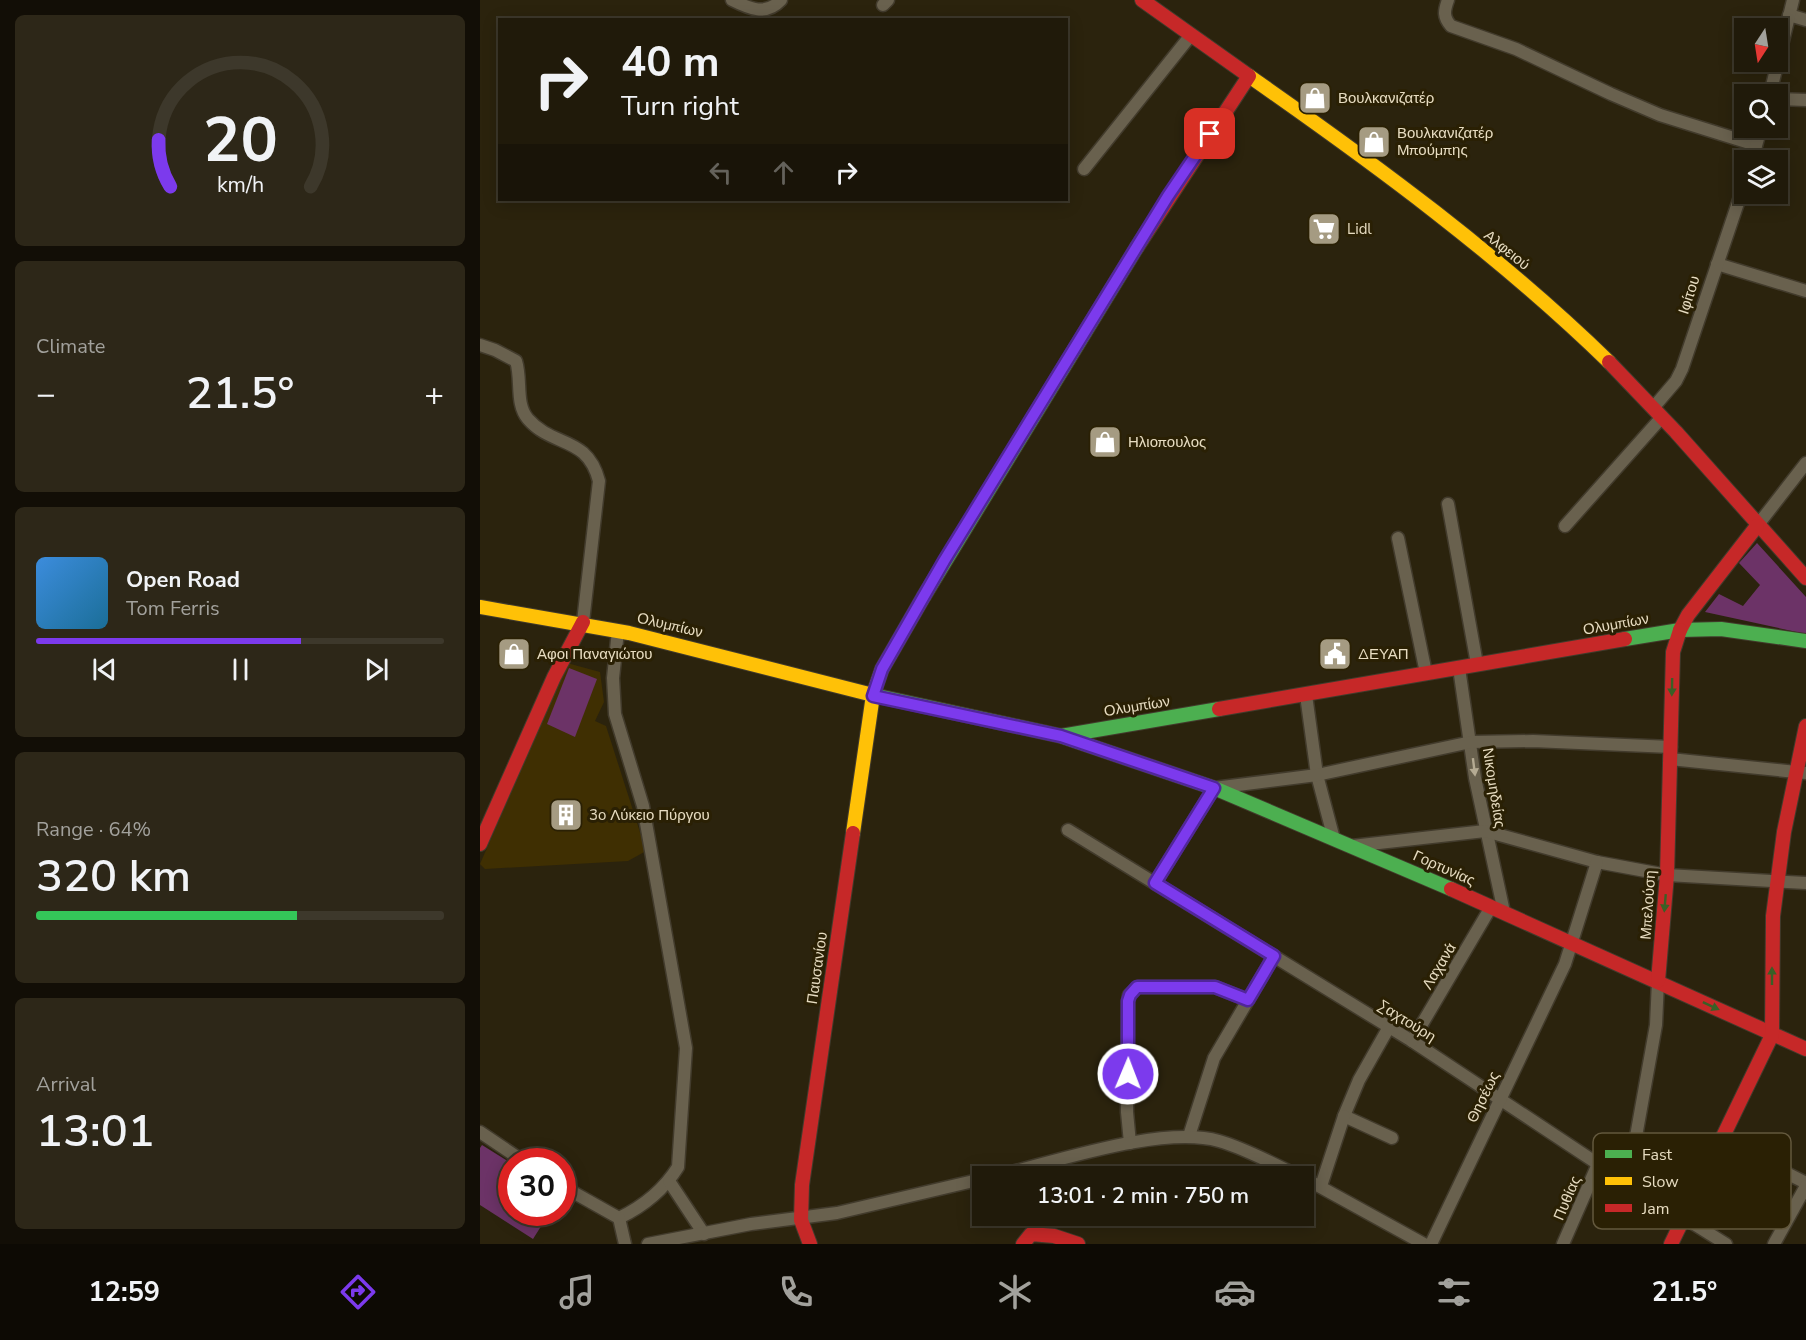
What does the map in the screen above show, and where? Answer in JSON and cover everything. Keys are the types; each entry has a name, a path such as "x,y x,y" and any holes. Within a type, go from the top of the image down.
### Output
{"main road":[{"name":"Αλφειού","path":"1142,0 1442,219 1516,279 1596,349 1658,412 1806,578"},
{"name":"Παυσανίου","path":"810,1244 801,1220 801,1185 873,696 882,669 962,532 1168,196 1249,76"},
{"path":"1680,630 1688,615 1757,525"},
{"name":"Ολυμπίων","path":"480,607 583,622 769,666 873,696 1061,736 1680,630 1721,629 1806,641"},
{"path":"480,844 554,677 583,622"},
{"name":"Μπελούση","path":"1658,981 1667,875 1673,652 1680,630"},
{"path":"1727,1133 1772,1035 1773,916 1801,773 1806,726"},
{"name":"Γορτυνίας","path":"1061,736 1214,788 1497,910 1806,1049"},
{"path":"1671,1244 1678,1229"},
{"path":"1023,1244 1031,1234 1040,1233 1078,1244"}],"street":[{"path":"732,0 752,10 762,10 773,8 781,0"},
{"path":"1448,0 1444,12 1445,20 1451,26 1516,48 1660,115 1756,145"},
{"path":"1772,84 1793,0"},
{"path":"1789,15 1806,20"},
{"path":"1084,169 1191,35"},
{"path":"1788,99 1806,100"},
{"path":"1755,150 1758,138"},
{"name":"Ιφίτου","path":"1565,526 1658,412 1676,381 1738,204"},
{"path":"1717,264 1806,291"},
{"path":"480,345 516,361 523,411 528,419 538,428 582,451 596,467 599,481 583,622"},
{"path":"1757,525 1806,463"},
{"path":"1448,504 1477,664"},
{"path":"1398,538 1426,673"},
{"path":"618,631 613,678 615,714 643,806 686,1048 678,1167 669,1182 643,1207 619,1218"},
{"name":"Νικομηδείας","path":"1459,668 1497,910"},
{"path":"1306,695 1317,775 1334,839"},
{"path":"1155,883 1214,788 1317,775 1471,742 1533,741 1671,753 1801,773"},
{"name":"Σαχτούρη","path":"1068,830 1412,1041 1593,1161"},
{"path":"1351,846 1485,831 1597,862 1667,875 1778,884 1806,884"},
{"name":"Θησέως","path":"1431,1244 1565,964 1597,862"},
{"name":"Λαχανά","path":"1412,1041 1497,910"},
{"path":"1189,1136 1214,1058 1274,956"},
{"name":"Μπελούση","path":"1637,1133 1656,1024 1658,981"},
{"path":"1130,1143 1127,1112 1128,1001 1133,990 1137,987 1215,987 1248,1000"},
{"path":"1321,1186 1344,1116 1359,1080 1389,1027"},
{"path":"1344,1116 1392,1138"},
{"path":"480,1132 504,1148"},
{"path":"1037,1166 1130,1143 1189,1136 1228,1144 1277,1166"},
{"name":"Πυθίας","path":"1563,1244 1593,1175"},
{"path":"1791,1177 1806,1185 1791,1213"},
{"path":"648,1244 751,1224 801,1220 972,1181"},
{"path":"669,1182 705,1234"},
{"path":"1314,1183 1424,1244"},
{"path":"576,1194 619,1218 625,1244"},
{"name":"Σαχτούρη","path":"1702,1229 1726,1244"},
{"path":"1774,1244 1782,1229"}],"shaded area":[{"path":"1757,543 1806,597 1806,634 1705,612 1719,594 1743,606 1760,585 1739,563"},
{"path":"567,663 600,672 604,702 595,721 606,726 646,851 628,861 485,869 480,864"},
{"path":"569,668 597,679 575,737 547,724"},
{"path":"482,1145 498,1155 498,1217 480,1205 480,1148"},
{"path":"513,1226 541,1226 533,1239"}],"traffic: fast":[{"path":"924,596 1137,247"},
{"path":"1625,639 1680,630 1721,629 1806,641"},
{"path":"873,695 1061,736 1219,709"},
{"path":"1061,736 1214,788 1451,889"}],"traffic: slow":[{"path":"1249,76 1435,212 1524,285 1609,362"},
{"path":"480,607 629,633 873,695 882,669 924,596"},
{"path":"853,833 873,695"}],"traffic: jam":[{"path":"1137,247 1249,76 1142,0"},
{"path":"1609,362 1676,432 1806,578"},
{"path":"1680,630 1688,615 1757,526"},
{"path":"480,844 554,677 583,622"},
{"path":"1658,981 1667,875 1673,652 1680,630"},
{"path":"1219,709 1625,639"},
{"path":"1725,1133 1772,1035 1773,916 1784,832 1806,726"},
{"path":"810,1244 801,1220 802,1185 853,833"},
{"path":"1451,889 1806,1049"},
{"path":"1671,1244 1678,1229"},
{"path":"1023,1244 1031,1234 1054,1236 1078,1244"}],"place":[{"name":"Βουλκανιζατέρ","path":"1315,98"},
{"name":"Βουλκανιζατέρ Μπούμπης","path":"1374,142"},
{"name":"Lidl","path":"1324,229"},
{"name":"Ηλιοπουλος","path":"1105,442"},
{"name":"Αφοι Παναγιώτου","path":"514,654"},
{"name":"ΔΕΥΑΠ","path":"1335,654"},
{"name":"3o Λύκειο Πύργου","path":"566,815"}],"route":[{"path":"1128,1074 1128,1001 1133,990 1137,987 1215,987 1248,1000 1274,956 1155,883 1214,788 1061,736 873,696 882,669 944,561 1168,196 1210,134"}]}
